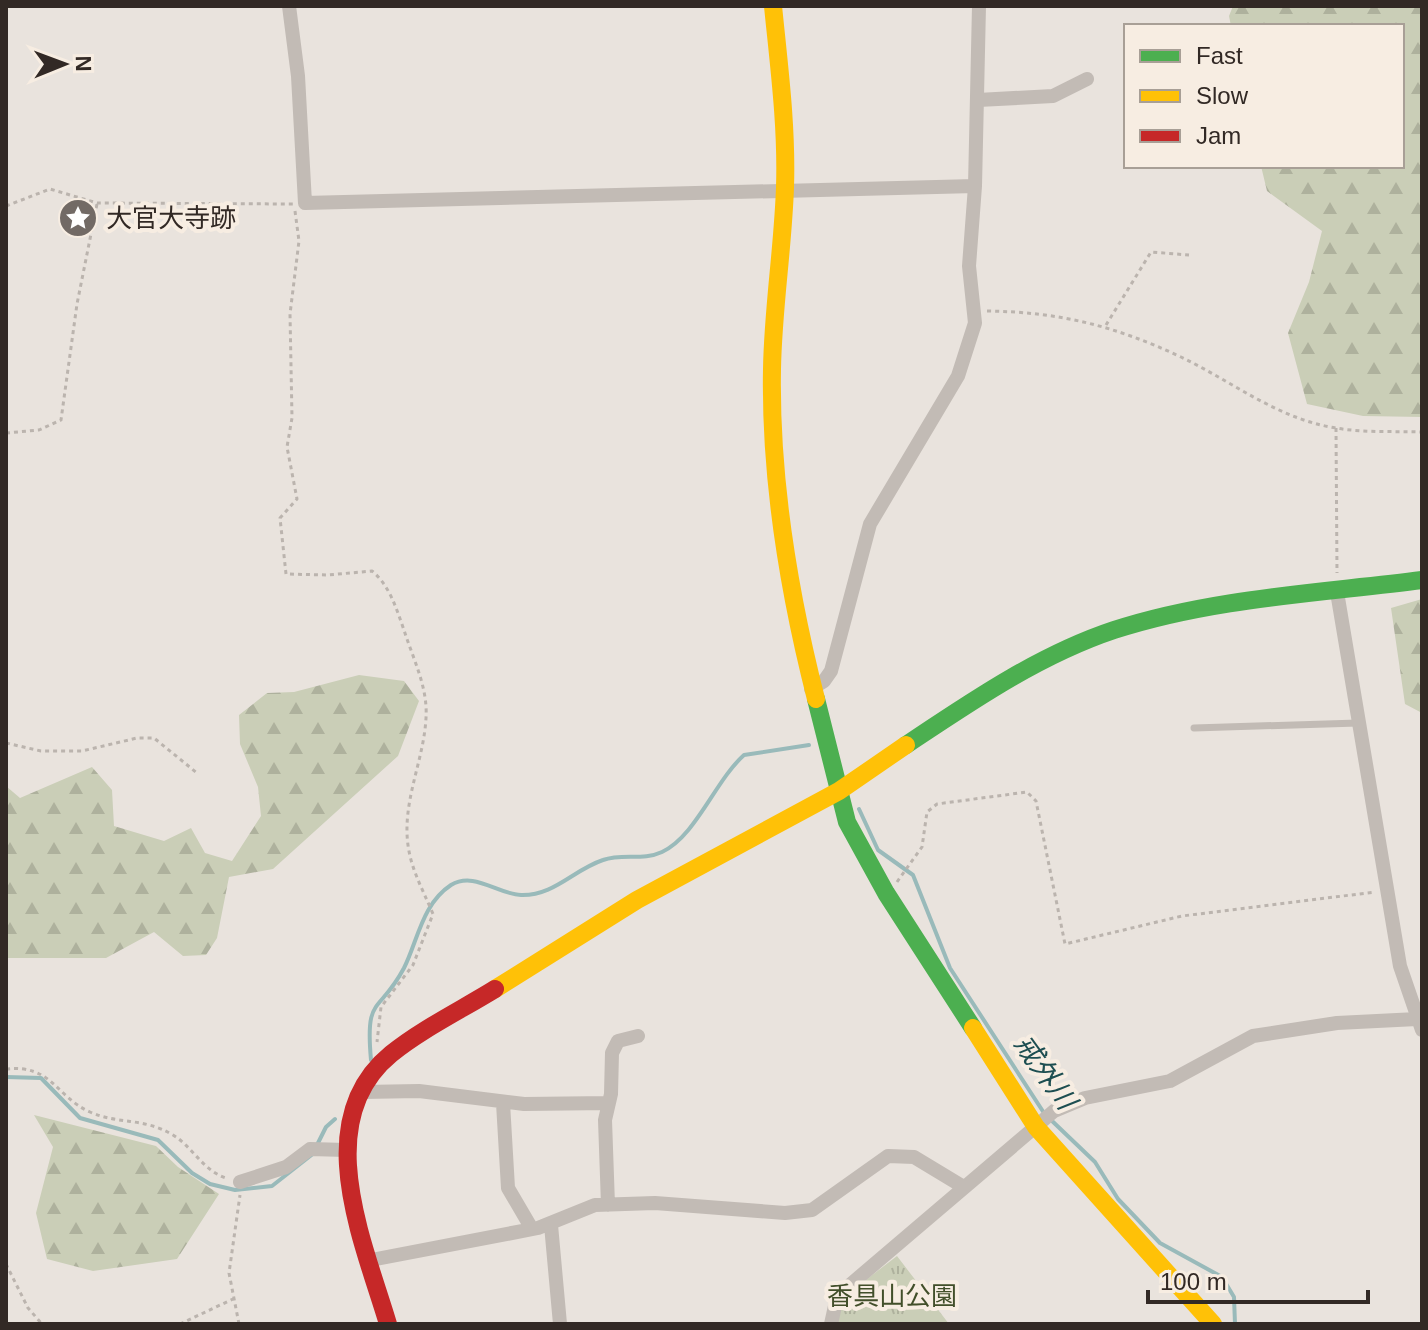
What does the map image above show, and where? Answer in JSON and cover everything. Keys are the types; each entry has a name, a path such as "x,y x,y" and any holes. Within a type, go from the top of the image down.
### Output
{"street":[{"path":"289,6 298,76 299,203 399,203 785,189 975,186"},
{"path":"773,6 783,100 785,189 771,407 797,625 811,689 856,843 1036,1127 1213,1324"},
{"path":"811,689 831,671 874,515 911,459 958,376 971,342 975,310 969,266 975,186 979,6"},
{"path":"978,100 1053,96 1087,79"},
{"path":"388,1324 352,1199 346,1150 351,1115 382,1062 637,900 839,791 979,697 1039,662 1115,630 1218,607 1422,580"},
{"path":"831,1324 835,1306 851,1284 962,1186 1054,1111 1085,1098 1170,1081 1253,1036 1337,1023 1420,1025 1400,966 1337,592"},
{"path":"608,1205 605,1120 613,1047 618,1041 638,1036"},
{"path":"363,1092 419,1091 503,1103 609,1103"},
{"path":"503,1103 508,1188 532,1229"},
{"path":"240,1182 286,1167 316,1150 346,1150"},
{"path":"371,1260 551,1225 583,1208 608,1205 655,1203 800,1212 824,1204 888,1156 914,1157 962,1186"},
{"path":"551,1225 560,1324"}],"lane":[{"path":"1194,728 1360,723"}],"path":[{"path":"6,206 50,189 97,203 299,203 299,241 290,314 292,418 287,447 297,499 280,518 286,574 372,571 382,580 395,604 425,697 426,719 408,802 407,833 413,875 433,914 413,965 381,1007 376,1040 382,1062"},
{"path":"6,433 39,430 61,420 77,304 97,203"},
{"path":"1105,327 1151,252 1189,255"},
{"path":"975,310 1044,312 1105,327 1183,358 1255,400 1336,428 1422,432"},
{"path":"1336,428 1337,592"},
{"path":"6,743 41,751 82,751 137,738 154,738 197,773"},
{"path":"903,877 922,847 927,812 937,804 1027,792 1036,801 1065,944 1182,916 1387,891"},
{"path":"6,1069 36,1070 57,1083 73,1104 95,1114 150,1122 178,1138 200,1163 218,1175 240,1182"},
{"path":"239,1324 229,1273 240,1198"},
{"path":"6,1264 28,1308 42,1324"},
{"path":"180,1324 233,1299"}],"green space":[{"path":"1233,6 1422,6 1422,417 1363,416 1307,404 1288,333 1309,282 1322,231 1267,191 1261,168 1404,168 1404,24 1231,24 1229,16"},
{"path":"1422,599 1422,713 1405,704 1391,608"},
{"path":"359,675 404,681 419,701 398,756 273,869 229,877 217,938 206,955 183,956 154,932 106,958 6,958 6,786 20,798 92,767 112,790 114,826 164,841 191,828 205,853 232,861 261,816 258,787 240,744 239,715 267,693 294,692"},
{"path":"34,1115 156,1146 178,1167 219,1194 177,1259 93,1271 47,1259 36,1213 53,1147"},
{"name":"香具山公園","path":"897,1256 949,1324 834,1324 852,1294"}],"waterway":[{"name":"戒外川","path":"371,1060 372,1014 404,968 433,902 451,885 468,881 512,894 533,894 554,887 603,860 655,855 685,834 744,755 809,745"},
{"name":"戒外川","path":"859,809 878,850 913,875 950,968 1044,1113"},
{"name":"戒外川","path":"6,1077 41,1078 80,1118 158,1140 192,1173 210,1184 235,1190 272,1186 314,1153"},
{"name":"戒外川","path":"317,1145 326,1127 335,1119"},
{"name":"戒外川","path":"1050,1119 1095,1162 1118,1199 1160,1243 1222,1277 1234,1297 1235,1324"}],"traffic: fast":[{"path":"906,745 1033,666 1114,630 1151,619 1228,604 1422,580"},
{"path":"816,699 847,822 886,893 973,1028"}],"traffic: slow":[{"path":"773,6 785,142 784,210 773,346 774,452 783,536 797,618 816,699"},
{"path":"495,989 637,900 839,791 906,745"},
{"path":"973,1028 1036,1127 1213,1324"}],"traffic: jam":[{"path":"388,1324 357,1221 350,1184 348,1148 353,1113 366,1082 391,1054 495,989"}],"place":[{"name":"大官大寺跡","path":"78,218"}]}
